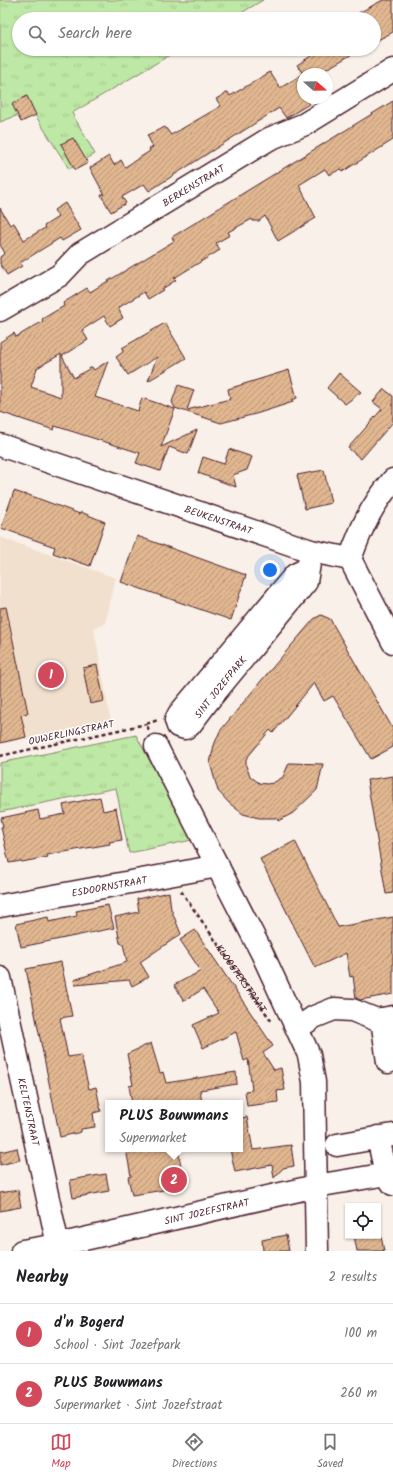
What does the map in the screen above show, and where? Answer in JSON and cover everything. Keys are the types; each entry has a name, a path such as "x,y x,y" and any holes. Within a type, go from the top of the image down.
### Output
{"street":[{"name":"BERKENSTRAAT","path":"0,310 60,275 80,254 86,250 269,139 305,124 393,70"},
{"name":"BEUKENSTRAAT","path":"0,445 309,560 350,559"},
{"path":"393,480 380,496 365,519 350,559 393,642"},
{"name":"SINT JOZEFPARK","path":"309,560 306,582 190,725 185,728 178,726 176,720 179,714 309,560"},
{"path":"156,746 262,953 298,1028 309,1055 314,1082 317,1251"},
{"name":"ESDOORNSTRAAT","path":"0,906 218,866"},
{"name":"KELTENSTRAAT","path":"0,978 58,1245"},
{"path":"298,1028 314,1017 334,1009 352,1010 377,1020 387,1018 388,1062"},
{"path":"337,1145 386,1136 391,1177"},
{"name":"SINT JOZEFSTRAAT","path":"22,1251 58,1245 316,1186 391,1177"}],"path":[{"name":"OUWERLINGSTRAAT","path":"0,756 146,724"},
{"name":"KLOOSTERSTRAAT","path":"169,874 272,1023"}],"shaded area":[{"path":"0,537 116,578 105,624 94,628 111,722 0,744"}],"green space":[{"path":"0,0 263,0 243,12 12,12 12,56 168,56 72,113 95,154 69,169 32,110 0,122"},
{"path":"136,735 192,840 129,853 116,788 0,812 0,763"}],"building":[{"path":"383,0 393,0 393,32 381,38 381,12 360,12"},
{"path":"311,56 349,56 328,68 299,68 297,65"},
{"path":"270,72 280,88 297,78 297,104 309,104 286,118 279,108 149,191 144,184 122,197 126,203 111,212 101,195 104,194 90,168 109,156 114,165 121,160 125,167 150,151 149,149 153,147 147,135 165,127 171,135 221,106 216,99 228,92 230,96"},
{"path":"27,96 36,115 21,122 12,104"},
{"path":"393,101 393,140 342,172 341,169 329,175 325,169 299,185 316,218 278,241 265,216 259,221 253,221 252,219 228,232 230,235 216,243 220,250 174,278 176,280 148,299 144,292 118,308 123,318 110,326 104,316 82,330 88,340 62,356 74,378 92,367 94,370 108,361 95,397 138,411 142,398 175,409 161,447 197,430 188,454 169,447 160,471 136,463 140,453 55,426 54,430 0,412 0,342 14,333 16,337 43,321 42,319 64,306 63,303 87,288 90,292 174,241 172,237","holes":["61,354 61,397 31,387 37,368"]},
{"path":"73,138 88,163 75,170 61,144"},
{"path":"65,203 81,230 62,241 60,238 20,263 22,266 7,275 0,264 0,257 5,253 0,245 0,208 10,225 14,223 24,240 45,228 44,226 58,217 54,210"},
{"path":"165,323 186,358 148,381 157,357 128,375 116,357 123,352 122,348"},
{"path":"289,370 297,398 292,400 293,402 259,413 221,423 175,408 172,402 178,385 194,390 187,410 230,399 228,389"},
{"path":"339,373 361,392 345,404 327,388"},
{"path":"384,389 393,396 393,422 361,459 348,448 382,409 373,402"},
{"path":"229,449 252,457 247,470 233,475 236,487 198,473 203,457 224,464"},
{"path":"324,470 331,503 305,509 297,475"},
{"path":"14,491 80,514 81,512 105,522 90,566 53,553 55,547 1,528"},
{"path":"137,536 246,575 231,620 121,582"},
{"path":"6,607 28,713 21,715 26,737 0,743 0,608"},
{"path":"321,615 330,619 393,729 393,747 371,759 333,696 324,701 314,683 273,733 270,730 246,759 246,766 250,776 259,783 267,784 273,783 283,777 289,763 323,764 317,790 293,813 278,821 277,818 259,818 243,814 229,803 218,791 210,763 214,745 220,731 261,681 314,619"},
{"path":"97,665 104,701 90,704 83,668"},
{"path":"393,776 393,893 386,894 367,780"},
{"path":"100,797 103,811 116,808 122,840 109,842 110,844 47,855 48,857 9,863 1,827 3,827 1,818 38,810 40,819 65,814 63,805"},
{"path":"295,841 338,927 393,917 393,994 360,1000 356,998 353,976 350,977 346,953 315,968 260,859"},
{"path":"169,892 171,909 181,934 140,962 149,977 132,986 129,980 75,985 74,980 127,962 123,944 120,943 115,917 139,912 137,899"},
{"path":"108,905 114,928 21,947 16,924 48,917 49,922 77,916 76,911"},
{"path":"195,930 273,1046 263,1053 274,1070 281,1068 285,1090 277,1091 278,1102 247,1106 245,1091 252,1090 248,1059 244,1061 236,1032 203,1048 193,1025 219,1013 203,989 184,1001 174,985 201,971 180,940"},
{"path":"61,962 72,1016 60,1018 68,1057 81,1055 89,1089 96,1087 101,1111 93,1113 95,1127 81,1129 81,1132 60,1137 26,969"},
{"path":"151,1043 160,1073 163,1072 166,1083 236,1072 237,1084 200,1090 202,1100 131,1100 129,1086 133,1085 127,1054"},
{"path":"247,1117 253,1150 291,1145 294,1166 283,1168 274,1178 272,1165 235,1172 231,1152 243,1152 243,1118"},
{"path":"17,1148 20,1160 0,1165 0,1152"},
{"path":"127,1152 179,1152 184,1184 164,1190 132,1195 128,1177 131,1176"},
{"path":"106,1174 109,1191 73,1198 70,1180"},
{"path":"18,1190 21,1207 0,1211 0,1193"},
{"path":"286,1235 289,1251 263,1251 262,1240"},
{"path":"381,1236 384,1251 357,1251 355,1239 381,1239"}],"place":[{"name":"d'n Bogerd","path":"51,675"},
{"name":"PLUS Bouwmans","path":"174,1180"}]}
